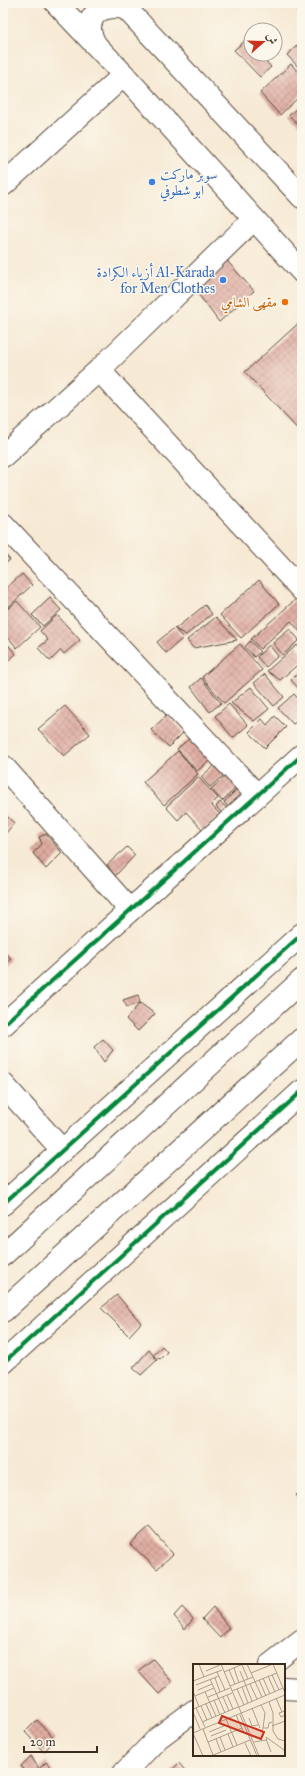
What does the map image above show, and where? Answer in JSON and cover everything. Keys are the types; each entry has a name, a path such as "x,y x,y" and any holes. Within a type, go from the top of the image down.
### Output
{"street":[{"path":"56,3 124,75 302,272"},
{"path":"95,44 90,29 96,13 103,8 123,5 302,197"},
{"path":"3,185 124,75"},
{"path":"3,456 99,370 254,219"},
{"path":"99,370 302,590"},
{"path":"3,524 257,795"},
{"path":"3,1025 302,755"},
{"path":"3,766 130,910"},
{"path":"3,1204 302,934"},
{"path":"3,1255 302,980"},
{"path":"3,1311 302,1039"},
{"path":"3,1084 62,1150"},
{"path":"3,1363 302,1091"},
{"path":"271,1664 302,1640"},
{"path":"285,1688 302,1689"},
{"path":"124,1773 158,1738 193,1713"}],"building":[{"path":"290,3 302,3 302,5 296,10"},
{"path":"302,41 302,71 287,55"},
{"path":"243,42 243,59 234,50"},
{"path":"246,62 266,62 271,67 260,77"},
{"path":"291,64 302,76 302,94 280,115 260,93"},
{"path":"302,104 302,129 289,115"},
{"path":"228,257 228,262 254,291 219,322 196,291"},
{"path":"302,320 302,434 245,372"},
{"path":"3,552 10,560 3,565"},
{"path":"22,574 32,585 3,612 3,587 5,589"},
{"path":"259,580 279,604 241,638 220,615"},
{"path":"50,598 61,610 43,626 32,615"},
{"path":"296,599 302,606 302,634 291,621 260,649 251,639"},
{"path":"17,601 40,627 17,648 7,636 4,638 3,637 3,613"},
{"path":"205,605 212,614 186,635 175,629"},
{"path":"57,615 80,640 64,654 61,650 50,661 38,648 48,640 40,631"},
{"path":"216,617 237,640 193,648 187,640"},
{"path":"174,628 183,638 166,653 157,642"},
{"path":"290,629 299,640 283,655 273,643"},
{"path":"3,639 16,654 7,662 3,659"},
{"path":"250,641 260,652 254,657 245,647"},
{"path":"240,644 262,670 224,703 202,677"},
{"path":"269,645 278,656 266,667 257,657"},
{"path":"297,645 302,652 302,661 280,680 267,671"},
{"path":"302,669 302,690 301,691 291,680"},
{"path":"265,674 284,697 274,706 254,683"},
{"path":"201,678 221,703 210,712 191,687"},
{"path":"251,687 269,709 254,721 231,703"},
{"path":"294,694 302,703 302,717 293,724 278,708"},
{"path":"229,704 248,725 233,738 215,716"},
{"path":"65,706 90,734 64,756 38,729"},
{"path":"167,715 184,732 169,747 151,730"},
{"path":"275,716 286,727 265,748 249,732 262,719 267,725"},
{"path":"190,738 210,760 197,771 177,749"},
{"path":"178,751 198,774 164,805 143,782"},
{"path":"217,763 226,773 210,787 201,777"},
{"path":"228,774 238,786 222,801 211,789"},
{"path":"198,777 218,798 211,805 220,814 203,830 186,812 178,820 166,807"},
{"path":"240,786 246,792 229,808 224,802"},
{"path":"220,802 227,808 222,813 216,807"},
{"path":"3,813 14,823 3,837"},
{"path":"46,834 62,853 46,869 33,853 42,844 39,837"},
{"path":"127,847 135,855 115,876 107,865"},
{"path":"6,954 11,958 3,968 3,956"},
{"path":"138,995 140,1003 127,1007 123,1000"},
{"path":"140,1003 155,1014 138,1031 126,1019"},
{"path":"103,1039 113,1050 104,1062 94,1047"},
{"path":"117,1295 141,1323 129,1336 101,1308"},
{"path":"162,1346 167,1352 160,1359 153,1356"},
{"path":"149,1350 157,1360 141,1375 133,1368"},
{"path":"302,1492 302,1502 296,1495"},
{"path":"149,1527 173,1554 157,1569 130,1544"},
{"path":"182,1607 193,1619 185,1629 174,1616"},
{"path":"213,1607 229,1628 220,1638 202,1619"},
{"path":"153,1659 172,1682 159,1694 138,1671"},
{"path":"37,1720 55,1739 44,1752 25,1732"},
{"path":"31,1756 39,1769 46,1762 53,1770 50,1773 27,1773 21,1766"},
{"path":"179,1763 187,1773 169,1773"}],"cycle path":[{"path":"3,1025 302,755"},
{"path":"3,1204 302,934"},
{"path":"3,1363 302,1091"}],"place":[{"name":"سوبر ماركت ابو شطوفي","path":"152,182"},
{"name":"أزياء الكرادة Al-Karada for Men Clothes","path":"223,280"},
{"name":"مقهى الشامي","path":"285,302"}]}
